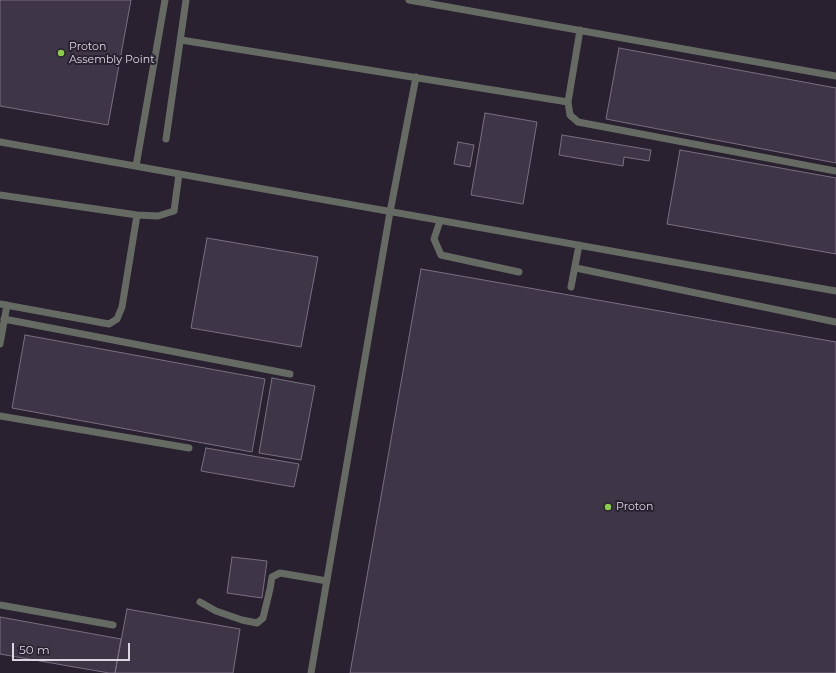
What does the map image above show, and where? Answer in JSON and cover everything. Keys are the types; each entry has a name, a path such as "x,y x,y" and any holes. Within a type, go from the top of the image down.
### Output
{"lane":[{"path":"136,166 165,0"},
{"path":"166,139 186,0"},
{"path":"409,0 836,76"},
{"path":"580,30 568,102 570,115 578,122 836,171"},
{"path":"180,40 568,102"},
{"path":"311,673 390,212 416,77"},
{"path":"0,142 836,291"},
{"path":"0,195 137,215 158,216 174,211 179,174"},
{"path":"0,344 4,319 3,305 109,324 117,319 122,307 137,215"},
{"path":"440,221 434,239 441,255 519,272"},
{"path":"571,287 580,245"},
{"path":"576,268 836,322"},
{"path":"4,319 290,374"},
{"path":"0,416 189,448"},
{"path":"200,602 216,611 256,623 263,618 272,577 280,573 327,581"},
{"path":"0,605 113,625"}],"building":[{"name":"Proton Assembly Point","path":"0,0 131,0 108,125 0,106"},
{"path":"619,48 836,88 836,163 606,119"},
{"path":"485,113 537,122 523,204 471,195"},
{"path":"562,135 651,150 649,161 624,157 623,166 559,155"},
{"path":"458,142 474,145 470,167 454,164"},
{"path":"680,150 836,178 836,254 667,224"},
{"path":"207,238 318,257 301,347 191,328"},
{"name":"Proton","path":"421,269 836,342 836,673 350,673"},
{"path":"25,335 265,379 252,452 12,408"},
{"path":"272,378 315,386 301,460 259,453"},
{"path":"206,448 299,464 294,487 201,471"},
{"path":"232,557 267,561 262,598 227,593"},
{"path":"127,609 240,629 233,673 115,673"},
{"path":"0,617 121,639 115,673 0,654"}],"place":[{"name":"Proton Assembly Point","path":"61,53"},
{"name":"Proton","path":"608,507"}]}
